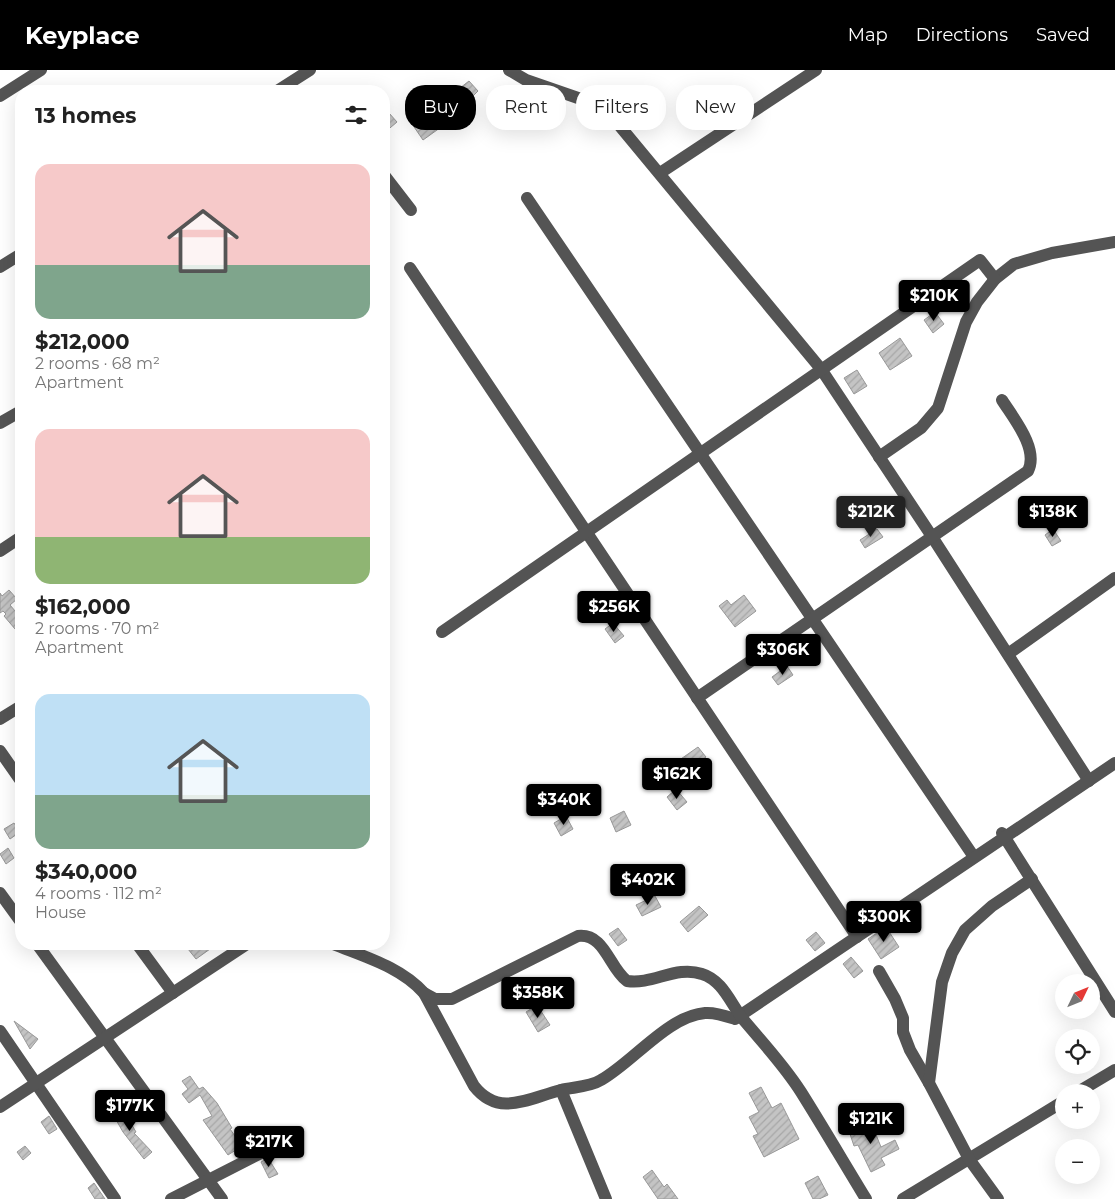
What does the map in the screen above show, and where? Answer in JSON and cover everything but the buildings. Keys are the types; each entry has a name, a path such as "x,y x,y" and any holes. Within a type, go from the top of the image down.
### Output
{"street":[{"path":"17,85 41,70"},
{"path":"290,85 310,70"},
{"path":"509,70 526,80 604,106 821,369 931,535 1089,781"},
{"path":"660,173 816,70"},
{"path":"0,96 15,86"},
{"path":"390,186 411,210"},
{"path":"527,198 974,858"},
{"path":"879,457 921,428 938,408 966,322 977,302 995,279 1014,264 1052,253 1115,242"},
{"path":"0,267 15,258"},
{"path":"442,632 980,260 995,279"},
{"path":"410,268 857,937"},
{"path":"697,698 931,535 1028,471 1032,463 1031,453 1002,400"},
{"path":"0,423 15,414"},
{"path":"0,550 15,541"},
{"path":"1008,654 1115,578"},
{"path":"0,719 15,710"},
{"path":"0,751 15,772"},
{"path":"424,993 483,1096 496,1102 509,1104 598,1082 612,1074 668,1030 696,1015 707,1013 735,1019 740,1016 974,858 1004,835 1115,763"},
{"path":"1004,835 1115,1012"},
{"path":"929,1083 942,982 952,952 965,930 992,906 1032,879"},
{"path":"0,892 15,913"},
{"path":"347,950 402,973 424,993 434,999 452,999 578,936 585,935 596,940 627,981 641,981 680,972 701,974 719,985 740,1016 785,1070 866,1199"},
{"path":"41,950 222,1199"},
{"path":"141,950 173,993"},
{"path":"0,1107 238,950"},
{"path":"879,971 895,1000 902,1018 903,1032 910,1050 969,1159 998,1199"},
{"path":"0,1031 115,1199"},
{"path":"1091,1084 1115,1070"},
{"path":"561,1090 606,1199"},
{"path":"903,1199 1055,1106"},
{"path":"171,1199 267,1150"}]}
